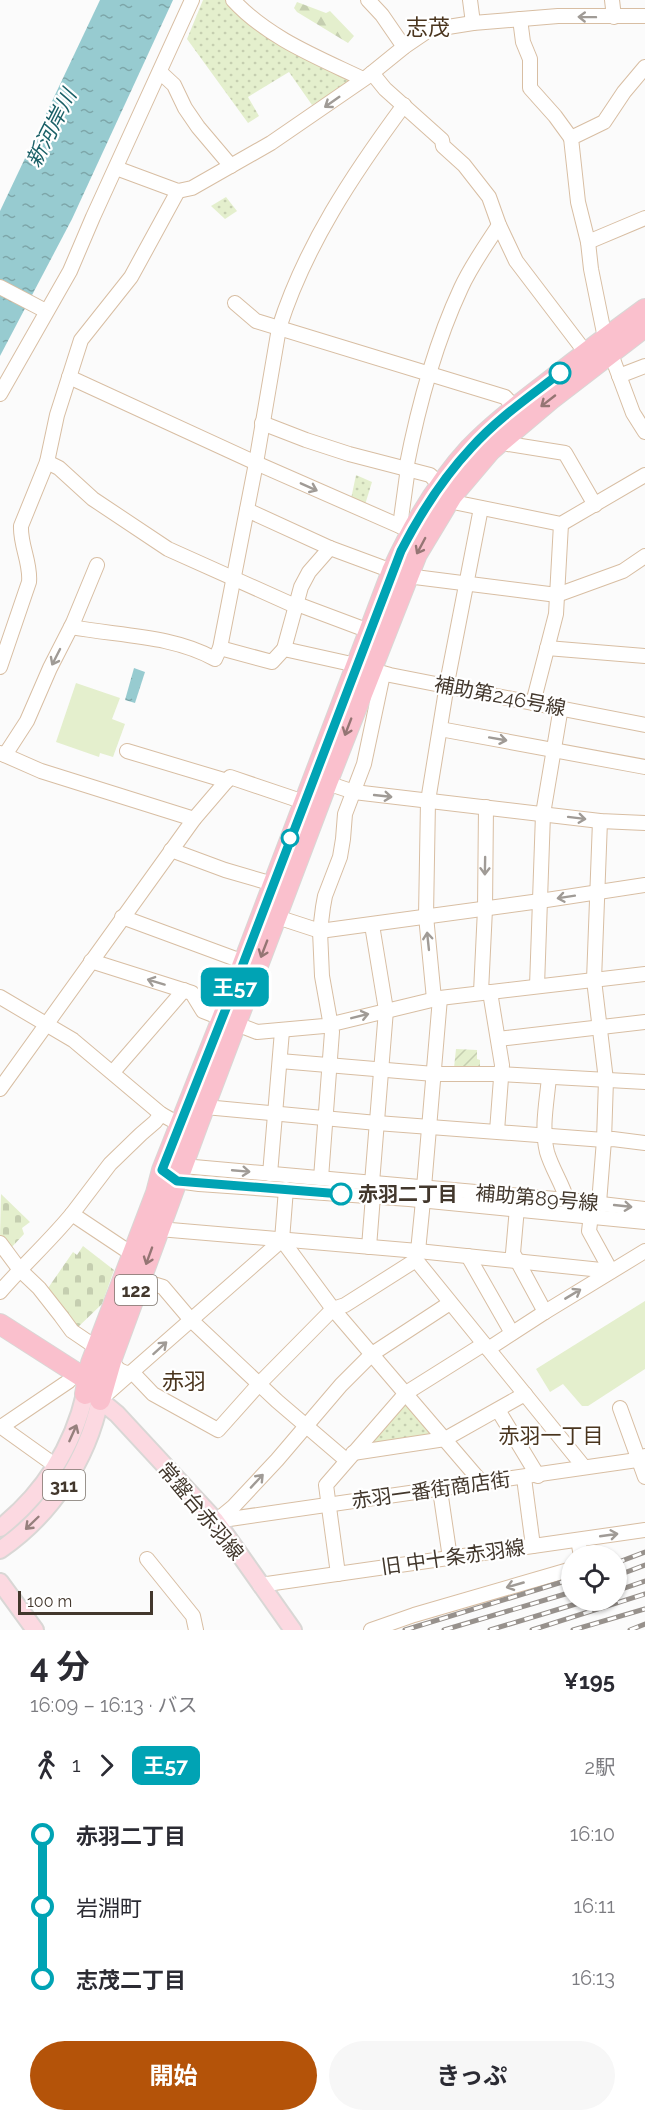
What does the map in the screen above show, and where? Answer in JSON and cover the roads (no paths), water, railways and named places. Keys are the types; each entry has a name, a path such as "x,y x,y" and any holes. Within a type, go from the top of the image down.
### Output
{"highway":[{"name":"122","path":"86,1389 140,1280 159,1228 174,1172 229,1022 277,916 311,804 327,783 370,670 400,574 405,529 608,346 645,309"},
{"name":"122","path":"194,1118 229,1022 244,962 273,884 370,670 369,632 400,574 421,546 446,491 470,449 515,408 586,353 608,346 645,327"},
{"name":"122","path":"104,1353 132,1254 156,1193 174,1172"},
{"path":"0,1324 86,1389"},
{"path":"0,1337 86,1389"}],"main road":[{"name":"311","path":"0,1528 32,1499 56,1466 77,1424 86,1389"},
{"name":"311","path":"0,1550 44,1512 72,1474 92,1433 86,1389"},
{"name":"常盤台赤羽線","path":"86,1389 117,1414 216,1521 293,1630"},
{"path":"0,1582 35,1630"}],"street":[{"path":"0,394 70,271 192,0"},
{"path":"233,0 257,24 282,39 367,76 404,105 442,140 443,146 464,165 489,197 516,261 586,353"},
{"path":"368,0 382,15 404,47"},
{"path":"470,0 473,23"},
{"path":"612,0 614,17"},
{"path":"116,168 178,191 192,188 270,144 404,47 436,28 558,16 645,16"},
{"path":"520,19 523,42 530,59 530,88 571,138 578,202 608,346 633,413 645,432"},
{"path":"571,138 604,122 624,92 645,67"},
{"path":"159,72 174,85 185,108 198,127 231,166"},
{"path":"71,627 163,641 216,659 256,463 279,328 289,296 321,227 404,105"},
{"path":"0,667 29,582 30,573 20,537 21,526 47,462 57,415 81,340 131,277 178,191"},
{"path":"0,385 79,236 93,217"},
{"path":"588,242 645,218"},
{"path":"69,377 405,529 406,469 415,422 439,339 461,287 499,225"},
{"path":"0,287 42,309"},
{"path":"235,303 256,321 505,398 515,408"},
{"path":"619,376 645,366"},
{"path":"262,423 306,440 430,475 458,503 561,524 645,475"},
{"path":"504,438 508,444 565,453 595,505"},
{"path":"47,462 59,468 93,499 168,549 293,605 297,604 369,632"},
{"path":"481,508 428,801 426,916 437,998 430,1126 417,1255 450,1303 584,1467"},
{"path":"247,510 330,548 400,574 466,585 557,595 613,575 645,556"},
{"path":"533,703 556,614 561,524"},
{"path":"220,648 272,662 284,650 301,587 309,572 330,548"},
{"path":"97,565 27,721 3,754 41,771 194,819"},
{"path":"547,648 645,656"},
{"name":"補助第246号線","path":"284,650 447,686 645,725"},
{"path":"321,1178 332,1023 322,976 320,931 325,896 340,857 345,814 364,764 370,670"},
{"path":"537,986 543,814 561,707"},
{"path":"440,729 645,767"},
{"path":"127,751 227,781"},
{"path":"0,1089 171,850 194,819 231,777 345,814"},
{"path":"327,783 354,792 543,814 645,823"},
{"path":"486,807 485,992 498,1039 501,1074 497,1131"},
{"path":"600,820 594,980 606,1080 604,1140 595,1209 589,1231 611,1271"},
{"path":"171,850 207,864 273,884"},
{"path":"277,916 320,931 645,885"},
{"path":"122,917 244,962"},
{"path":"369,1247 386,1010 372,925"},
{"path":"91,962 192,993 203,1011 257,1032 324,1026 437,998 645,974"},
{"path":"112,1072 184,990"},
{"path":"0,997 73,1040 161,1114 194,1118 275,1113 645,1143"},
{"path":"498,1039 645,1022"},
{"path":"270,1174 282,1031"},
{"path":"280,1061 434,1074 501,1074 645,1082"},
{"path":"549,1077 544,1136 553,1169 567,1200"},
{"path":"0,1292 72,1214 110,1164 161,1114"},
{"name":"補助第89号線","path":"174,1172 270,1174 321,1178 372,1190"},
{"name":"補助第89号線","path":"174,1172 286,1189 372,1190 567,1200 645,1222"},
{"path":"286,1189 282,1240 333,1309 482,1484"},
{"name":"補助第89号線","path":"424,1194 516,1208 645,1209"},
{"path":"516,1208 513,1253 515,1261 545,1312"},
{"path":"72,1214 132,1254"},
{"path":"159,1228 369,1247 417,1255 468,1256 611,1271"},
{"path":"0,1426 86,1389 133,1372 282,1240"},
{"path":"0,1243 72,1331 104,1353 121,1371 133,1372 153,1394 218,1430 333,1309 345,1305 417,1255"},
{"path":"338,1574 326,1485 406,1393 512,1333 645,1251"},
{"path":"468,1256 512,1333"},
{"path":"140,1280 163,1287 191,1320 306,1426 349,1456 445,1439 525,1394"},
{"path":"216,1521 233,1507 341,1385 372,1354 450,1303"},
{"path":"620,1408 641,1458 645,1477"},
{"path":"498,1410 531,1477 533,1546"},
{"path":"0,1426 56,1466"},
{"name":"赤羽一番街商店街","path":"216,1521 531,1477 641,1458"},
{"path":"440,1490 450,1558"},
{"name":"旧 中十条赤羽線","path":"260,1585 645,1530"},
{"path":"578,1540 579,1545"},
{"path":"147,1559 193,1616 196,1630"},
{"path":"371,1630 561,1572"}],"water":[{"name":"新河岸川","path":"100,0 173,0 72,219 0,356 0,211"},
{"path":"134,668 145,672 135,703 125,700"}],"railway":[{"path":"627,1559 645,1552"},
{"path":"627,1572 645,1565"},
{"path":"627,1587 645,1581"},
{"path":"405,1630 561,1582"},
{"path":"532,1630 645,1594"},
{"path":"444,1630 561,1595"},
{"path":"490,1630 561,1608"},
{"path":"573,1630 645,1609"},
{"path":"630,1630 645,1624"}],"place":[{"name":"赤羽二丁目","path":"341,1194"}],"district":[{"name":"志茂","path":"428,27"},
{"name":"赤羽","path":"184,1381"},
{"name":"赤羽一丁目","path":"551,1435"}]}
